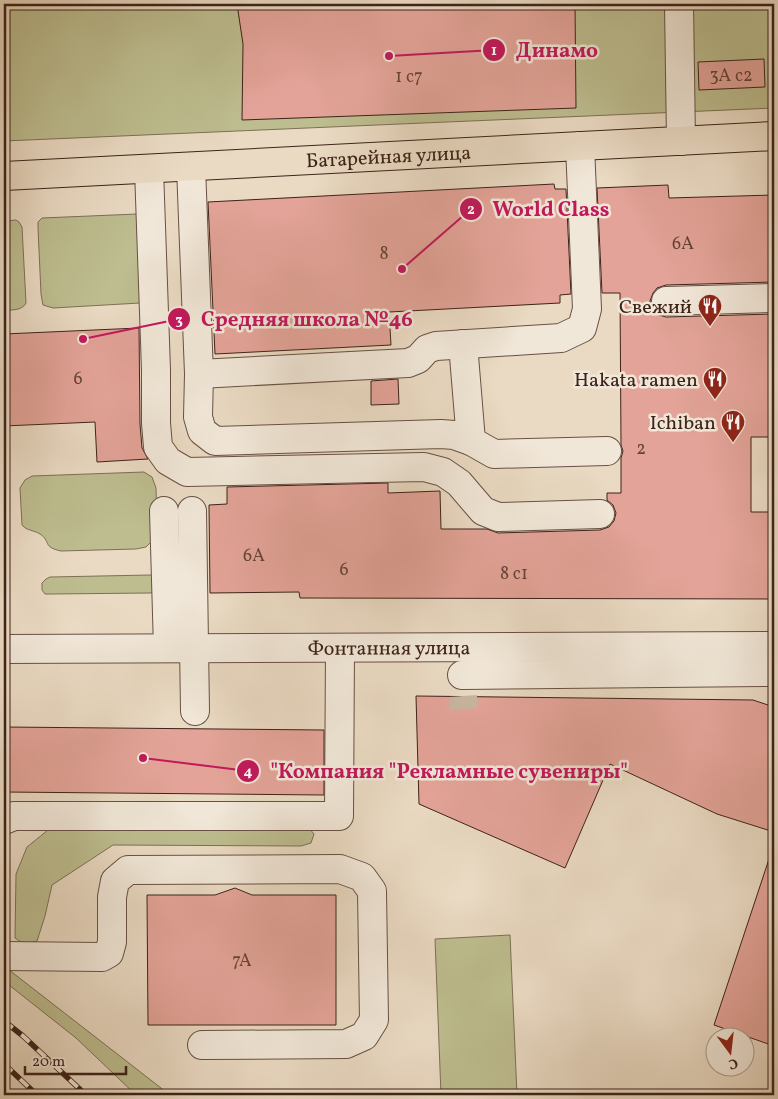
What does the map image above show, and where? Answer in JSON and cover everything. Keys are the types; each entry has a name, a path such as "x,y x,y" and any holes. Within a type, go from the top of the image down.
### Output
{"main road":[{"name":"Батарейная улица","path":"4,176 774,136"}],"street":[{"path":"679,4 681,141"},
{"path":"199,374 408,363 418,359 427,349 436,346 561,338 582,328 587,309 580,146"},
{"path":"191,166 199,374 198,416 202,431 215,441 441,434 454,435 471,441 494,454 608,451"},
{"path":"149,169 158,447 168,462 186,472 424,467 443,472 458,483 483,511 498,516 600,514"},
{"path":"666,301 774,298"},
{"path":"463,344 471,441"},
{"path":"164,511 181,648 195,711"},
{"path":"181,648 192,511"},
{"name":"Фонтанная улица","path":"4,649 774,646"},
{"path":"462,647 463,686 774,672"},
{"path":"4,820 14,816 339,816 346,693 340,648"},
{"path":"4,649 4,657"},
{"path":"4,956 102,957 109,953 112,942 112,897 115,880 128,870 340,869 362,877 372,891 374,1020 364,1036 346,1044 202,1045"}],"green space":[{"path":"4,4 774,4 774,108 4,141"},
{"path":"137,214 140,303 53,308 43,305 38,228 38,222 42,218"},
{"path":"16,220 22,227 26,303 19,309 4,310 4,221"},
{"path":"144,472 152,477 156,488 157,530 153,540 146,547 136,549 61,551 51,548 40,534 22,525 20,488 25,480 32,476"},
{"path":"155,576 155,592 150,593 45,594 42,590 42,583 50,577"},
{"path":"71,826 308,827 314,834 311,843 301,846 113,845 52,885 37,941 24,944 15,938 16,874 27,847 48,830"},
{"path":"510,935 517,1095 441,1095 435,939"},
{"path":"4,966 170,1095 136,1095 76,1038 4,981"}],"building":[{"path":"237,4 575,4 576,108 242,120 243,44"},
{"path":"764,59 765,87 699,90 698,62"},
{"path":"554,184 555,189 566,189 571,294 560,295 560,303 389,312 391,345 215,354 208,202"},
{"path":"668,185 669,198 774,195 774,282 666,285 657,288 650,301 653,310 659,315 666,317 774,314 774,437 751,437 751,512 774,512 774,599 300,598 299,592 210,593 209,505 227,504 227,487 388,483 388,493 440,491 441,529 487,529 498,533 600,530 609,527 614,521 616,513 613,505 607,500 607,493 621,493 621,458 623,451 621,445 620,293 602,293 597,188"},
{"path":"139,328 140,424 142,448 148,459 97,462 95,422 4,426 4,334"},
{"path":"398,379 399,404 371,405 371,381"},
{"path":"416,696 753,700 774,707 774,832 717,814 610,764 565,868 419,804"},
{"path":"4,727 324,730 324,795 4,792"},
{"path":"769,859 774,860 774,1046 756,1040 756,1026 714,1025"},
{"path":"235,888 252,895 336,895 336,1025 148,1025 147,895 215,895"}],"tunnel":[{"path":"463,696 464,709"}],"railway":[{"path":"4,1021 23,1036 86,1095"},
{"path":"4,1064 37,1095"}],"place":[{"name":"Динамо","path":"389,56"},
{"name":"World Class","path":"402,269"},
{"name":"Свежий","path":"710,327"},
{"name":"Средняя школа №46","path":"83,339"},
{"name":"Hakata ramen","path":"715,400"},
{"name":"Ichiban","path":"733,443"},
{"name":"\"Компания \"Рекламные сувениры\"","path":"143,758"}]}
